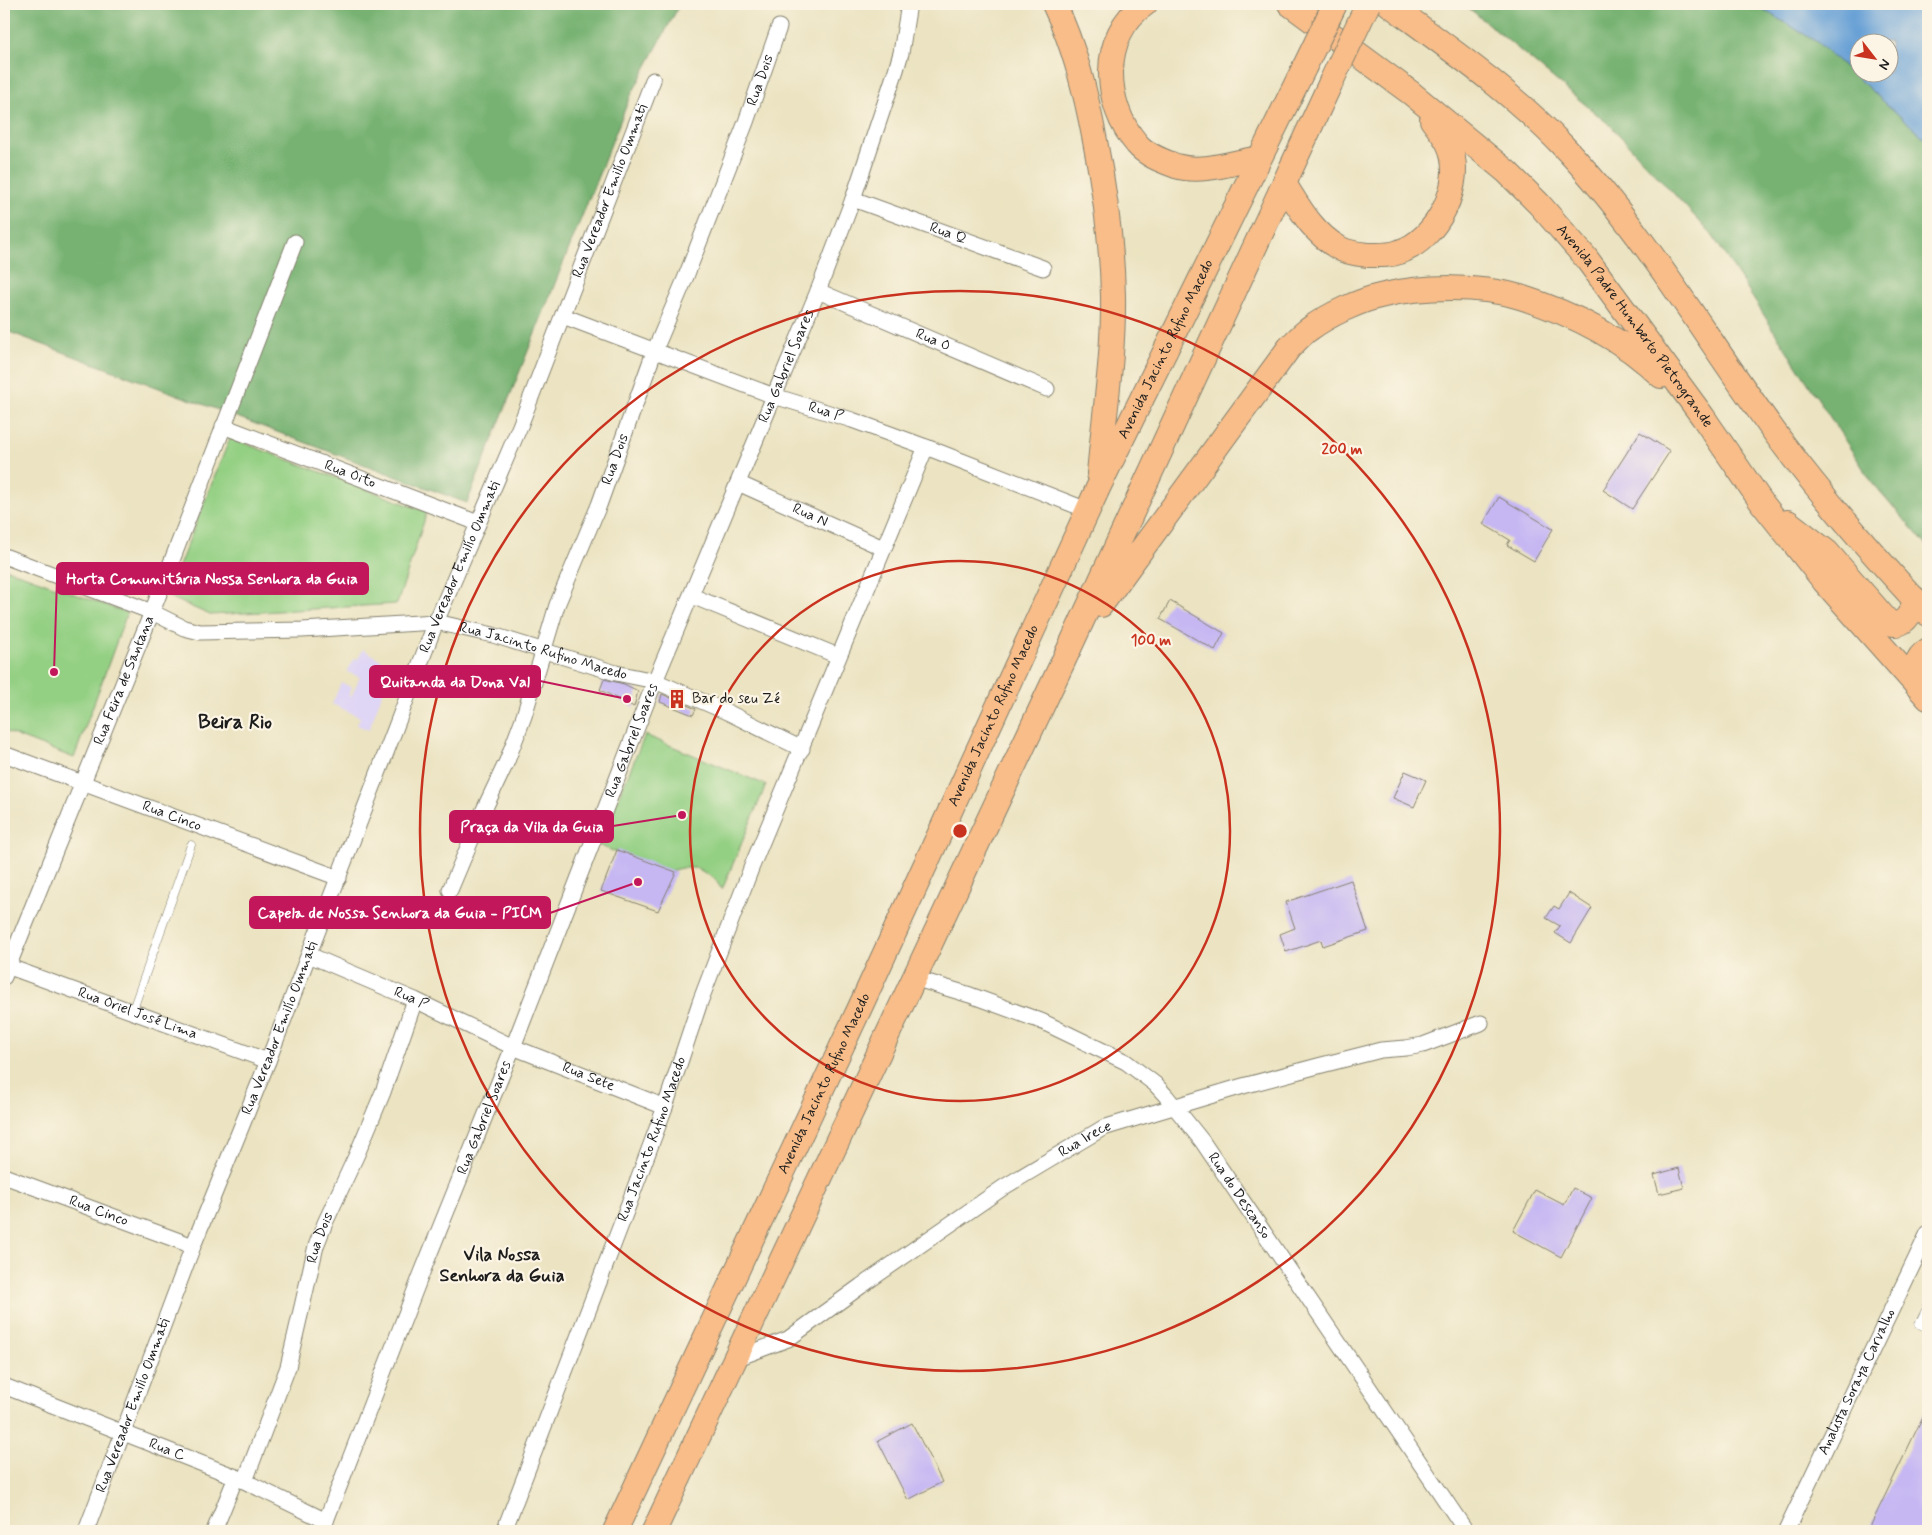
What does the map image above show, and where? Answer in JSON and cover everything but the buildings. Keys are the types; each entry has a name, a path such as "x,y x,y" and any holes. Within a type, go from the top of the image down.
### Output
{"main road":[{"path":"1054,4 1077,62 1087,97 1110,234 1113,296 1112,345 1098,488"},
{"path":"1145,4 1132,15 1117,39 1112,56 1110,75 1119,116 1136,144 1159,159 1192,169 1211,168 1232,162 1259,158"},
{"name":"Avenida Jacinto Rufino Macedo","path":"615,1531 863,1001 1098,488 1335,4"},
{"path":"654,1531 1069,649 1368,4"},
{"path":"1389,4 1500,87 1565,148 1634,229 1784,444 1837,511 1921,607 1904,622 1896,625 1889,623 1827,552 1761,502"},
{"name":"Avenida Padre Humberto Pietrogrande","path":"1291,5 1411,92 1507,172 1539,204 1586,258 1703,416 1761,502 1824,581 1922,691"},
{"path":"1285,185 1301,212 1315,230 1340,249 1360,254 1385,255 1399,252 1415,244 1428,232 1440,215 1450,196 1453,180 1450,146 1411,92"},
{"path":"1069,649 1289,348 1308,330 1341,310 1383,295 1433,289 1486,291 1518,297 1559,312 1624,345 1649,364 1703,416"},
{"path":"1922,691 1917,663 1928,650"},
{"path":"949,902 966,837 987,791 987,784 984,780 978,780 958,794"},
{"path":"849,1116 829,1128 820,1120 820,1110 840,1070 863,1001"}],"street":[{"name":"Rua Gabriel Soares","path":"324,1526 421,1275 513,1047 656,681 818,291 854,199 901,53 910,4"},
{"name":"Rua Dois","path":"450,890 507,761 524,716 542,650 557,605 599,505 654,352 746,122 779,27"},
{"name":"Rua Vereador Emilío Ommati","path":"86,1531 193,1246 268,1062 436,622 520,426 653,80"},
{"name":"Rua Q","path":"854,199 1043,268"},
{"name":"Rua Feira de Santana","path":"5,970 152,612 295,242"},
{"name":"Rua O","path":"818,291 1047,389"},
{"name":"Rua P","path":"563,316 774,396 852,420 926,447 1088,510"},
{"name":"Rua Oito","path":"223,426 478,523"},
{"name":"Rua Jacinto Rufino Macedo","path":"504,1531 665,1107 700,1002 733,916 838,656 926,447"},
{"name":"Rua N","path":"738,483 883,548"},
{"path":"4,556 152,612"},
{"path":"692,596 838,656"},
{"name":"Rua Jacinto Rufino Macedo","path":"152,612 184,628 200,632 302,630 436,622 468,628 592,666 656,681 802,748"},
{"name":"Rua Cinco","path":"4,754 339,878"},
{"name":"Rua P","path":"309,955 415,1000 513,1047"},
{"name":"Rua Oriel José Lima","path":"5,970 132,1012 268,1062"},
{"name":"Rua do Descanso","path":"914,978 970,995 1041,1021 1126,1062 1155,1084 1202,1142 1466,1531"},
{"name":"Rua Dois","path":"214,1531 240,1479 288,1367 316,1246 383,1092 415,1000"},
{"name":"Rua Irece","path":"735,1359 788,1339 1004,1187 1103,1128 1243,1086 1340,1060 1381,1050 1423,1045 1481,1023"},
{"name":"Rua Sete","path":"513,1047 665,1107"},
{"name":"Rua Cinco","path":"4,1176 193,1246"},
{"name":"Analista Soraya Carvalho","path":"1786,1531 1928,1233"},
{"name":"Rua C","path":"4,1386 240,1479 324,1526"}],"lane":[{"path":"132,1012 190,845"},
{"path":"1928,1306 1919,1324 1928,1328"}],"shaded area":[{"path":"363,649 384,662 380,676 387,680 369,730 357,725 360,717 332,704 341,683 352,687 349,696 351,697 360,677 347,672 354,658 358,659"}],"green space":[{"path":"4,4 680,4 629,99 467,503 4,330"},
{"path":"1464,4 1754,4 1817,42 1850,71 1850,82 1862,82 1928,141 1928,547 1872,482 1712,235 1611,126"},
{"path":"230,438 427,512 397,604 210,615 167,596"},
{"path":"4,568 127,613 74,758 4,731"},
{"path":"645,735 766,785 722,890 715,879 697,868 681,868 665,872 598,845"}],"water":[{"path":"1754,4 1928,4 1928,141 1862,82 1900,82 1900,32 1850,32 1850,71 1817,42"}],"place":[{"name":"Horta Comunitária Nossa Senhora da Guia","path":"54,672"},
{"name":"Quitanda da Dona Val","path":"627,699"},
{"name":"Bar do seu Zé","path":"677,699"},
{"name":"Praça da Vila da Guia","path":"682,815"},
{"name":"Capela de Nossa Senhora da Guia - PICM","path":"638,882"}],"district":[{"name":"Beira Rio","path":"235,722"},
{"name":"Vila Nossa Senhora da Guia","path":"502,1265"}]}
